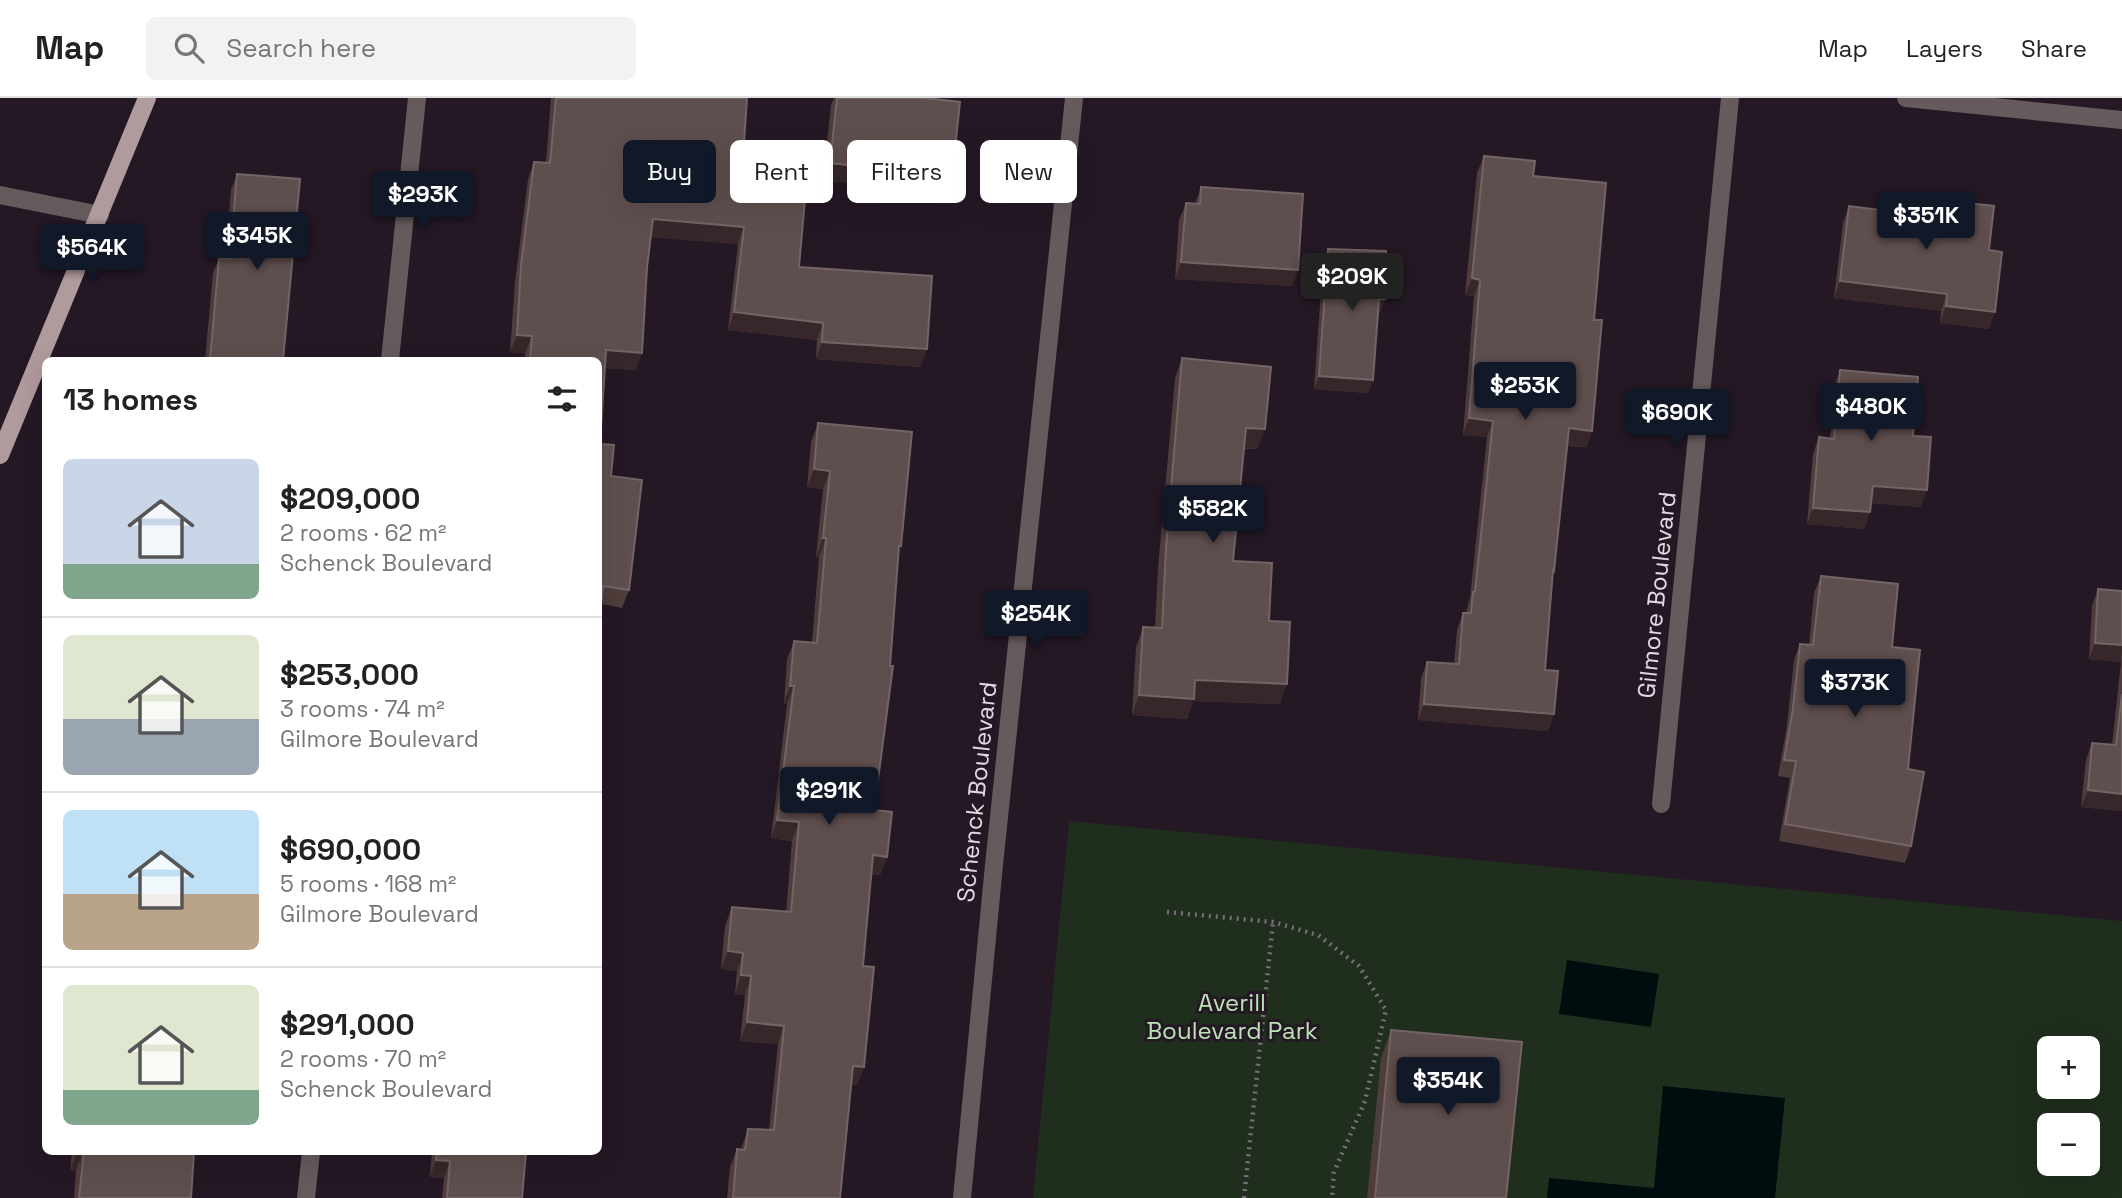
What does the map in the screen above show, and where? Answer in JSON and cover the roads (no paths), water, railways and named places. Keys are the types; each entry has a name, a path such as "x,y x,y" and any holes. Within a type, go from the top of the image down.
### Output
{"main road":[{"path":"0,454 147,98"}],"street":[{"path":"390,357 416,98"},
{"name":"Schenck Boulevard","path":"962,1198 1074,98"},
{"name":"Gilmore Boulevard","path":"1661,804 1730,98"},
{"path":"1906,98 2122,120"},
{"path":"0,195 100,215"},
{"path":"306,1198 311,1155"}],"park label":[{"name":"Averill Boulevard Park","path":"1232,1017"}]}
